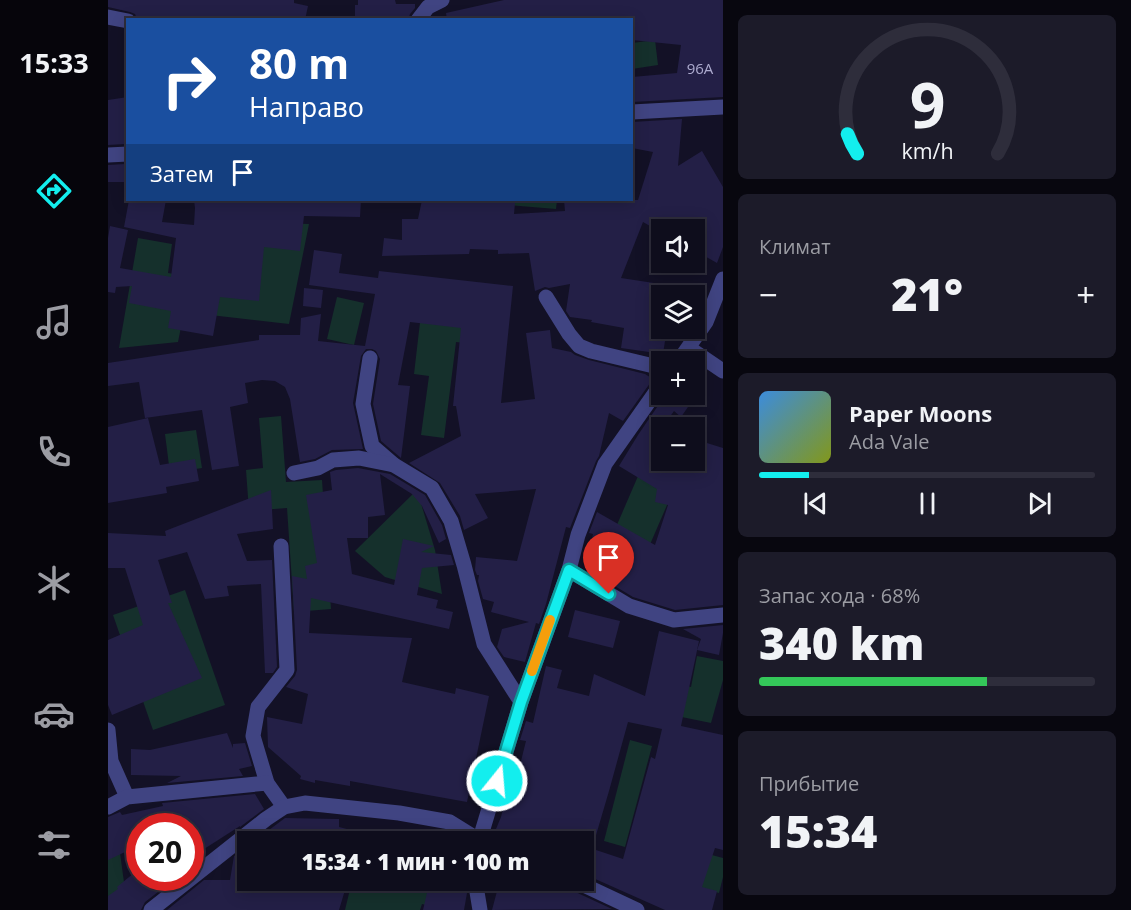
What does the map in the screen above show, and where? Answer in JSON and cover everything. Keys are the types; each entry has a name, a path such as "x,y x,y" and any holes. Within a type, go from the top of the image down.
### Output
{"street":[{"path":"420,18 428,7 442,0"},
{"path":"108,17 126,21"},
{"path":"633,112 723,107"},
{"path":"108,155 126,154"},
{"path":"687,351 706,322 723,279"},
{"path":"546,297 579,346 651,365"},
{"path":"689,348 723,371"},
{"path":"370,358 363,404 372,446 394,465 432,488 451,521 484,644 521,702"},
{"path":"484,831 521,702 569,570 578,535 605,464 651,399"},
{"path":"294,473 318,468 333,459 358,458 394,465"},
{"path":"281,546 287,670 258,707 253,736 267,783 284,807"},
{"path":"569,570 629,606 674,620 723,615"},
{"path":"108,730 111,761 127,797"},
{"path":"108,807 127,797 267,783"},
{"path":"151,910 284,807 305,803 399,813 450,822 465,831"},
{"path":"594,890 637,910"},
{"path":"477,891 480,910"}],"green space":[{"path":"655,40 658,65 633,69 633,43"},
{"path":"508,201 557,201 556,209 508,205"},
{"path":"230,222 309,224 289,324 184,312 178,342 119,348 138,238 172,244 168,273 219,281"},
{"path":"424,288 481,295 475,344 456,342 444,438 421,435 429,376 414,374"},
{"path":"337,297 364,303 354,345 327,339"},
{"path":"281,416 286,482 322,480 331,609 294,612 287,508 249,511 246,470 263,468 259,418"},
{"path":"196,430 202,468 170,473 165,434"},
{"path":"648,453 651,454 651,471 682,471 645,556 610,541"},
{"path":"417,490 435,550 442,594 385,577 355,551"},
{"path":"185,590 225,705 153,730 113,615"},
{"path":"697,656 723,661 723,680 711,723 667,714 674,683 691,687"},
{"path":"630,740 652,746 625,847 604,841"},
{"path":"118,838 126,897 108,899 108,840"},
{"path":"667,843 723,858 723,877 719,893 689,885"},
{"path":"350,891 450,891 445,910 422,904 420,910 345,910"}],"building":[{"path":"108,0 294,0 294,3 308,6 305,18 137,18 135,14 130,12 108,7"},
{"path":"358,0 395,0 396,4 415,4 415,8 409,18 355,18 355,5 358,5"},
{"path":"504,0 723,0 723,97 633,102 633,77 677,73 681,45 633,40 633,18 447,18 446,13"},
{"path":"126,97 125,144 108,145 108,100"},
{"path":"682,119 678,166 702,151 723,187 723,247 717,263 705,256 705,219 651,219 651,227 643,222 621,278 667,285 651,285 651,339 665,339 663,351 651,352 621,348 624,328 570,317 566,311 570,284 545,287 535,291 529,253 498,254 498,250 470,249 469,254 382,256 384,238 402,240 402,219 418,219 422,201 515,203 514,214 565,211 564,201 638,200 653,152 633,148 633,122"},
{"path":"125,164 126,182 108,182 108,165"},
{"path":"129,201 166,201 162,222 194,225 194,201 361,201 360,217 304,216 300,251 264,247 259,301 220,297 213,336 168,328 171,311 129,303 132,286 116,287 115,293 108,292 110,226 128,230 120,268 171,277 176,238 124,227"},
{"path":"314,250 342,254 339,273 378,278 379,271 513,286 501,403 535,399 526,333 550,330 552,348 645,374 651,378 651,382 623,421 609,413 599,456 570,528 566,527 546,604 539,624 536,623 525,662 504,657 497,647 502,629 529,622 491,612 494,602 483,599 478,581 479,575 475,570 476,557 517,561 536,489 475,494 488,518 464,530 460,516 440,483 409,463 461,436 456,406 453,406 461,328 410,322 398,385 410,386 401,458 381,441 373,404 380,359 376,351 372,349 366,349 361,356 353,403 363,449 332,450 315,459 300,462 290,399 285,387 275,381 262,380 245,383 248,403 230,407 239,466 212,470 202,410 145,418 139,382 108,386 108,363 259,340 259,335 300,335 301,318 321,314 318,341 365,346 375,294 309,285"},
{"path":"304,288 323,290 321,308 303,306"},
{"path":"658,405 689,405 681,417 674,411 670,417 651,417 651,471 705,471 705,442 723,448 723,605 675,610 633,597 585,568 593,534 589,533 597,512 655,545 668,505 655,502 657,489 619,466"},
{"path":"148,418 160,465 195,459 199,481 166,487 167,493 108,503 108,427"},
{"path":"358,468 390,474 425,495 442,525 446,539 439,543 422,506 412,494 380,474 385,515 368,517 368,538 347,538 352,574 394,585 403,539 434,546 421,552 451,555 454,565 422,568 417,595 438,600 436,608 453,612 449,629 311,598 309,633 412,638 402,682 455,694 456,688 489,696 467,802 350,781 350,786 315,780 315,783 300,779 301,776 268,747 267,717 302,724 308,694 286,687 297,670 292,576 307,579 305,566 317,563 306,495 332,490 330,472"},
{"path":"271,490 273,529 237,534 247,561 272,560 277,667 273,673 265,673 261,584 227,586 229,596 205,599 187,552 158,560 172,603 168,603 202,678 112,715 108,705 108,640 143,625 125,568 108,568 108,533 166,536 165,531"},
{"path":"575,610 620,621 613,648 568,637"},
{"path":"723,625 719,655 697,650 701,639 683,629"},
{"path":"659,631 699,641 681,726 723,735 723,850 715,848 702,887 717,891 712,910 665,910 594,878 594,849 623,859 651,757 655,759 662,729 628,722 594,842 594,831 500,831 496,829 510,780 516,781 526,741 520,740 526,721 533,723 546,666 562,670 557,688 589,696 594,674 645,696"},
{"path":"227,733 233,748 233,744 245,743 252,766 239,769 243,776 167,783 181,776 131,775 131,749 150,750"},
{"path":"255,794 264,809 204,849 204,813 131,813 163,806 162,803"},
{"path":"120,812 122,815 126,814 126,852 108,860 108,817"},
{"path":"285,818 339,819 339,827 355,831 268,831"},
{"path":"237,854 237,891 345,891 339,910 167,910 190,891 204,891 204,880 230,880 234,856"},
{"path":"126,880 126,891 159,891 145,902 141,910 108,910 108,896 118,889 117,887"},
{"path":"427,891 467,891 464,910 423,910"},
{"path":"497,891 573,891 612,909 492,910"}],"slow traffic":[{"path":"532,671 550,620"}],"route":[{"path":"497,781 521,702 569,570 609,594"}]}
